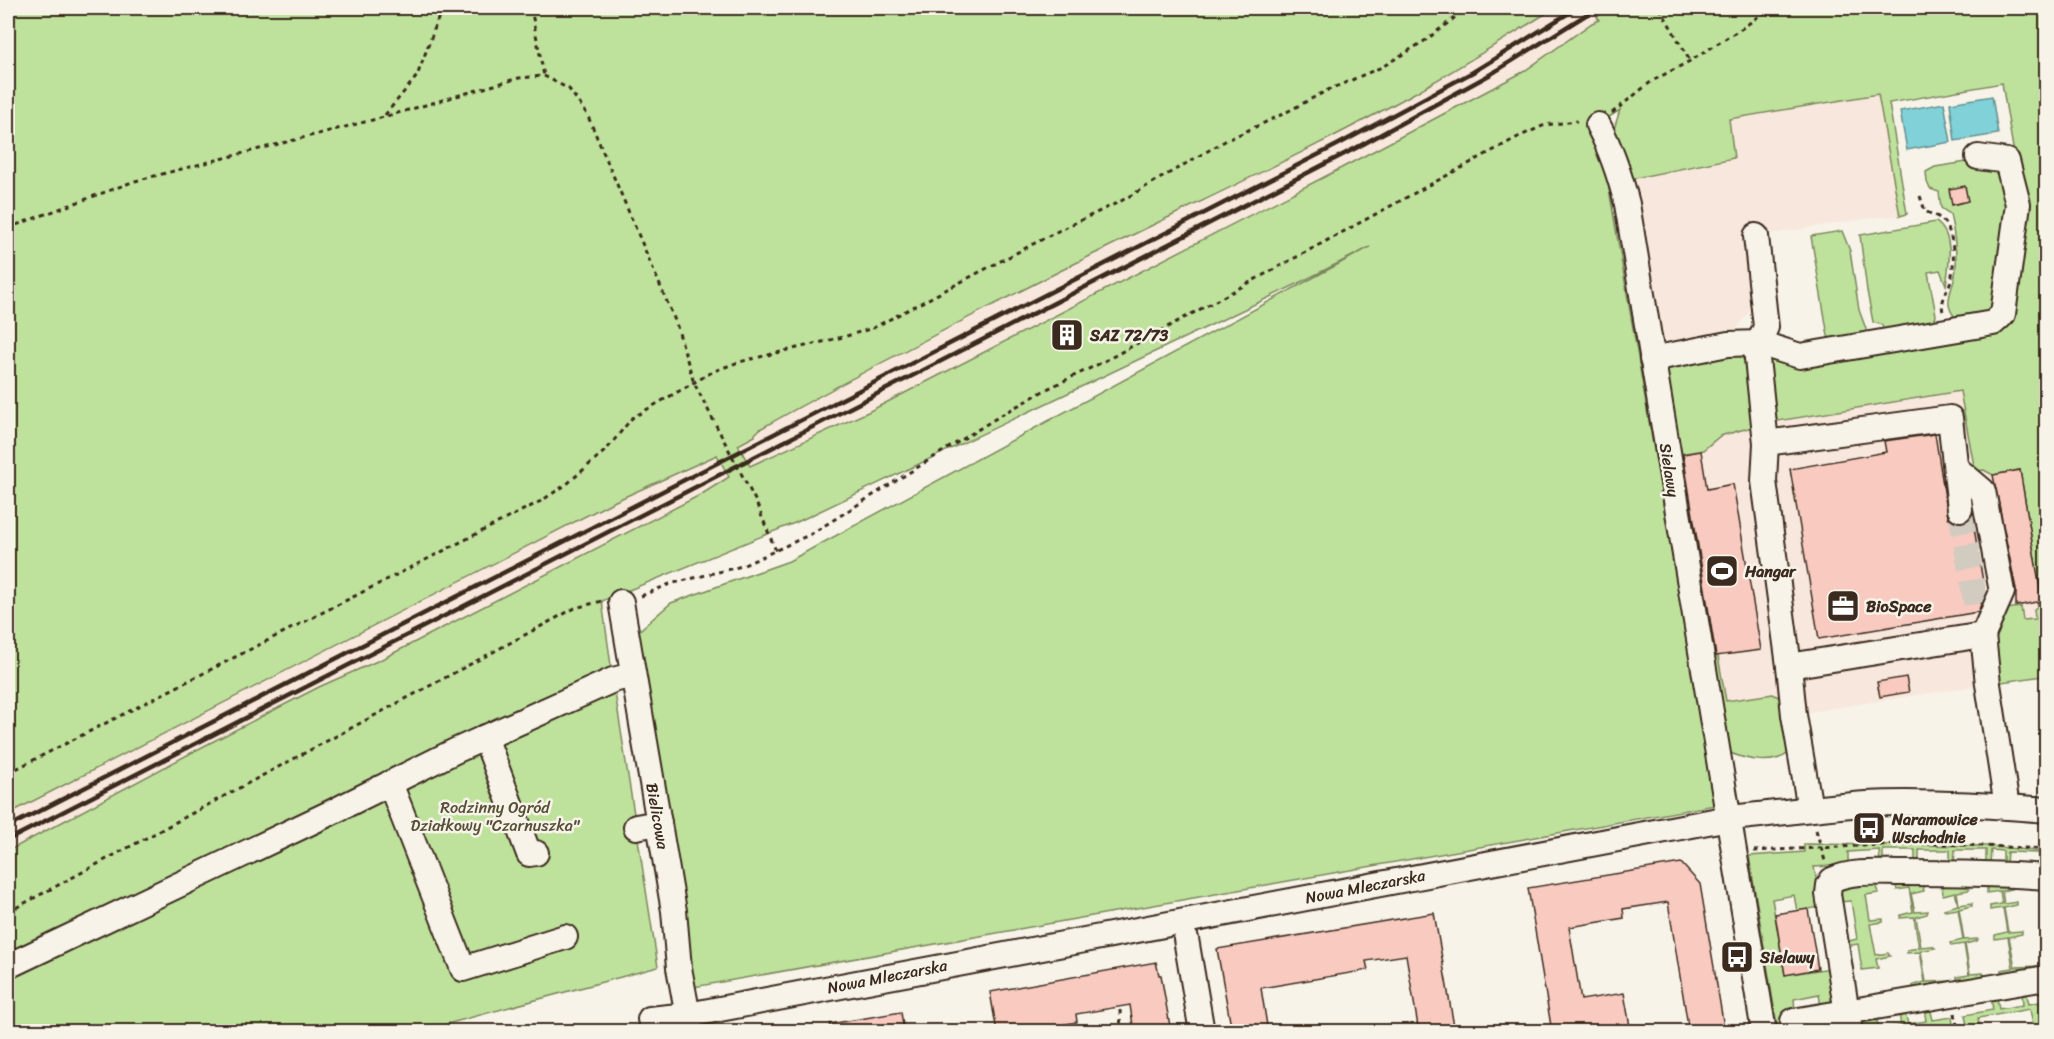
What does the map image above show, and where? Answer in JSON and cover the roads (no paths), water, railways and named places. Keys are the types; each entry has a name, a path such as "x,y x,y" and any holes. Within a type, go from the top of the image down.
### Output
{"street":[{"name":"Sielawy","path":"1598,125 1610,146 1627,204 1764,1032"},
{"path":"1742,339 1800,356 1993,323 2003,314 2018,204 2007,161 1978,157"},
{"path":"1652,359 1728,344 1766,327 1756,236"},
{"path":"1742,339 1756,349 1766,443 1764,481 1794,715 1810,809"},
{"path":"1766,443 1950,418 1960,509"},
{"path":"1789,666 1980,623 2002,592 1983,491 1957,469"},
{"name":"Bielicowa","path":"621,602 633,675 648,825 674,911 679,968 689,1023"},
{"path":"1980,623 2007,807"},
{"path":"8,966 485,737 613,680 633,675"},
{"path":"485,737 530,854 536,853"},
{"path":"390,783 463,969 565,937"},
{"name":"Nowa Mleczarska","path":"650,1019 689,1023 1729,818 1869,804 1951,804 2046,810"},
{"path":"1848,1022 1828,894 1832,880 1852,874 1882,873 1974,873 2046,877"},
{"path":"1186,939 1202,1032"},
{"path":"1793,1022 1848,1022 2046,978"}],"water":[{"path":"1992,96 1998,134 1955,141 1950,103"},
{"path":"1944,103 1951,142 1907,150 1900,111"}],"tunnel":[{"path":"1960,509 1977,612"}],"railway":[{"path":"8,827 1339,144 1473,72 1577,8"},
{"path":"8,840 1356,148 1491,74 1597,8"}],"place":[{"name":"SAZ 72/73","path":"1067,335"},
{"name":"Hangar","path":"1722,571"},
{"name":"BioSpace","path":"1843,606"},
{"name":"Naramowice Wschodnie","path":"1869,828"},
{"name":"Sielawy","path":"1737,957"}],"park label":[{"name":"Rodzinny Ogród Działkowy \"Czarnuszka\"","path":"495,816"}]}
